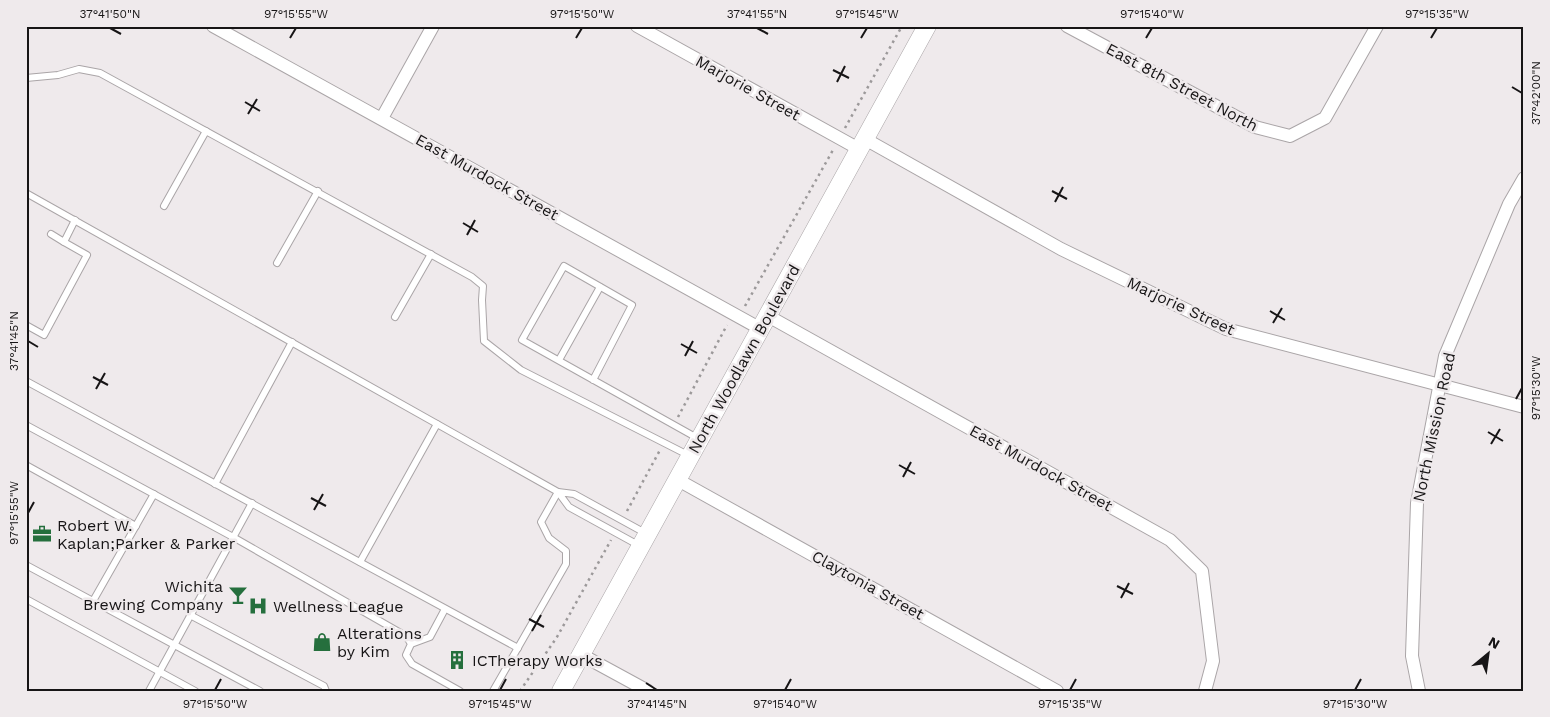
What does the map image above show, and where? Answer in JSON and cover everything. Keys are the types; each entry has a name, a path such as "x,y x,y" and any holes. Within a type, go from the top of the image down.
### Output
{"main road":[{"name":"North Woodlawn Boulevard","path":"561,691 927,26"}],"street":[{"name":"East Murdock Street","path":"213,26 736,316 764,323 1170,540 1202,571 1213,661 1204,691"},
{"path":"382,118 432,26"},
{"name":"Marjorie Street","path":"637,26 839,138 862,144 1061,249 1226,329 1524,407"},
{"name":"East 8th Street North","path":"1067,26 1255,127 1290,136 1325,118 1377,26"},
{"name":"North Mission Road","path":"1418,691 1412,656 1417,504 1440,384 1446,356 1509,204 1524,178"},
{"name":"Claytonia Street","path":"678,480 1057,691"},
{"path":"580,654 648,691"}],"lane":[{"path":"26,78 58,75 79,69 100,73 431,254 483,286 484,341 496,352 521,370 691,457"},
{"path":"164,206 206,131"},
{"path":"277,263 318,191"},
{"path":"26,193 558,492 574,494 622,520 645,541"},
{"path":"64,242 75,220"},
{"path":"26,325 44,335 88,255 51,234"},
{"path":"395,317 431,254"},
{"path":"593,380 632,305 564,266 522,340 559,360 593,380 700,440"},
{"path":"559,360 600,287"},
{"path":"215,484 292,342"},
{"path":"26,381 518,648"},
{"path":"360,562 437,424"},
{"path":"26,425 233,537 406,636 411,644"},
{"path":"26,465 136,526"},
{"path":"558,492 569,507 615,532 645,541"},
{"path":"493,691 566,564 566,552 549,538 542,522 558,492"},
{"path":"93,601 154,494"},
{"path":"149,691 252,503"},
{"path":"26,565 260,691"},
{"path":"26,599 194,691"},
{"path":"445,609 430,637 411,644 406,655 412,664 460,691"},
{"path":"190,615 324,686 326,691"}],"path":[{"path":"674,425 726,327 746,305 902,26"},
{"path":"622,520 664,443"},
{"path":"520,691 558,637 615,532"}],"place":[{"name":"Robert W. Kaplan;Parker & Parker","path":"42,534"},
{"name":"Wichita Brewing Company","path":"238,595"},
{"name":"Wellness League","path":"258,606"},
{"name":"Alterations by Kim","path":"322,642"},
{"name":"ICTherapy Works","path":"457,660"}]}
